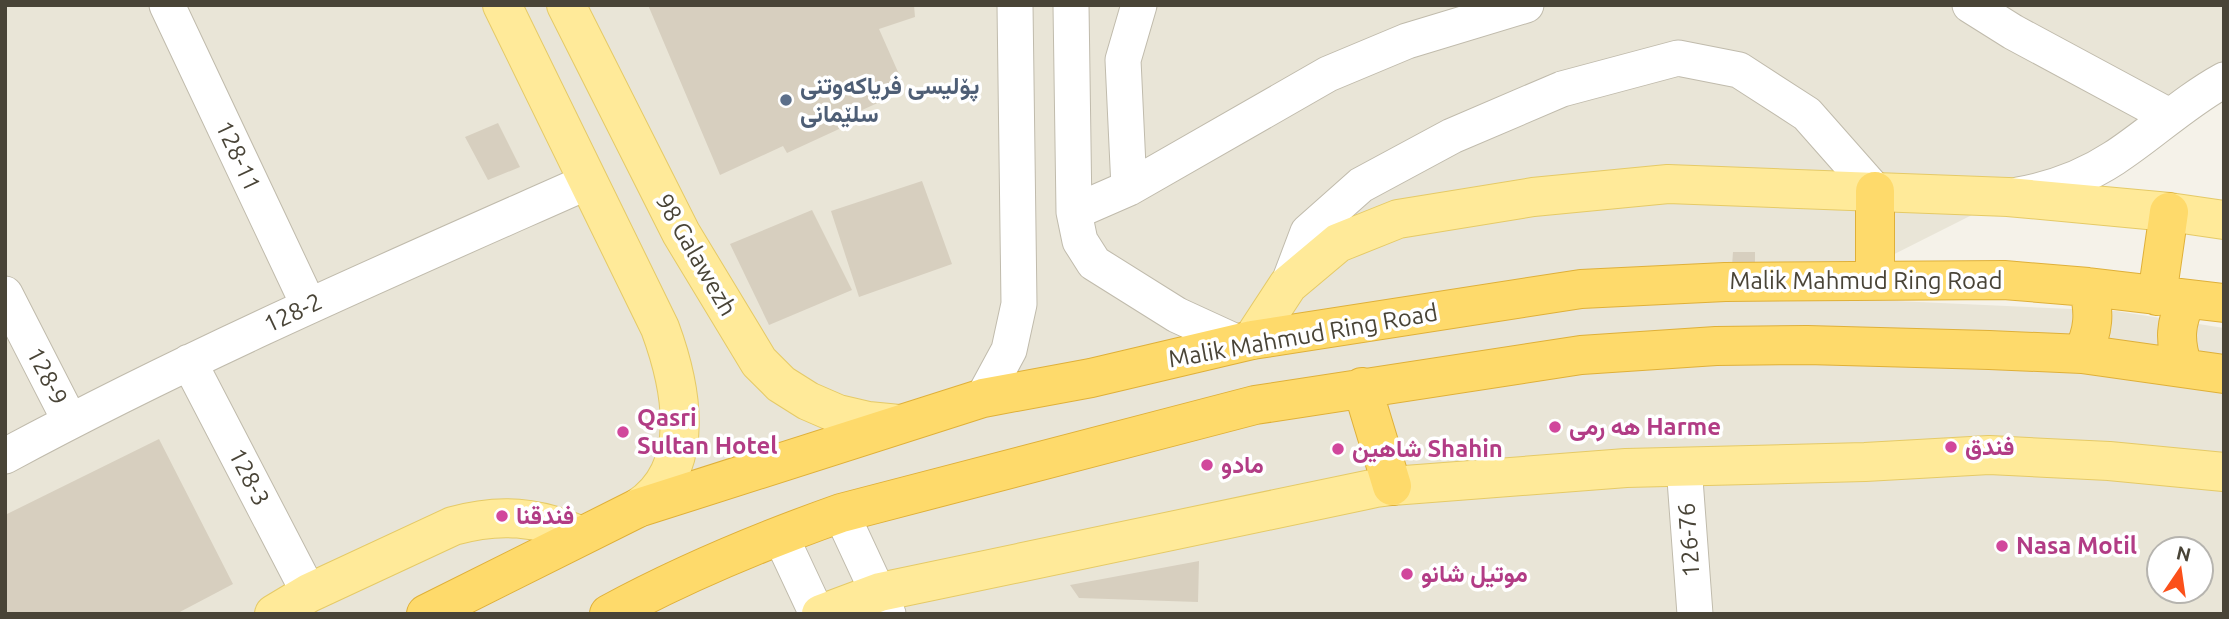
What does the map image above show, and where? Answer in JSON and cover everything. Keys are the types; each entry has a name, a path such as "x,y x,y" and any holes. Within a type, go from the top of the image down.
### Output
{"highway":[{"path":"1875,191 1875,280"},
{"path":"2169,212 2189,299 2179,315 2176,332 2177,350 2183,367"},
{"name":"Malik Mahmud Ring Road","path":"426,614 638,508 983,398 1091,378 1245,341 1581,289 1725,282 2004,280 2189,299"},
{"path":"2082,354 2090,338 2093,321 2093,304 2088,287"},
{"path":"608,614 645,594 780,534 841,513 1255,405 1362,387 1581,355 1716,346 1807,345 2082,354 2224,374"},
{"path":"1362,387 1392,486"}],"main road":[{"path":"502,5 660,328 668,351 678,395 680,431 675,461 663,485 652,499 638,508"},
{"name":"98 Galawezh","path":"566,5 681,233 759,362 780,384 808,401 838,414 899,424"},
{"path":"1245,341 1288,285 1338,243 1398,219 1520,199 1668,184 2008,197 2169,212 2224,220"},
{"path":"819,614 884,603 1392,486 1626,468 1989,455 2109,461 2224,472"},
{"path":"274,614 309,593 453,526 474,520 496,517 528,519 561,526 581,536"}],"street":[{"name":"128-11","path":"167,5 309,306"},
{"path":"983,398 1009,350 1019,304 1015,5"},
{"path":"1071,5 1074,212 1080,242 1094,263 1177,314 1245,341"},
{"path":"1129,188 1123,60 1139,5"},
{"path":"1074,212 1129,188 1328,74 1407,41 1526,5"},
{"path":"1970,5 2013,32 2169,116"},
{"path":"1288,285 1308,232 1361,185 1452,136 1562,89 1678,58 1739,70 1807,114 1875,191"},
{"path":"2008,197 2058,186 2082,176 2113,159 2169,116 2224,80"},
{"name":"128-2","path":"5,456 189,362 587,182"},
{"name":"128-9","path":"5,294 70,421"},
{"name":"128-3","path":"189,362 309,593"},
{"name":"126-76","path":"1684,466 1695,614"},
{"path":"841,513 884,603"},
{"path":"780,534 819,614"}],"shaded area":[{"path":"5,5 2224,5 2224,85 2133,134 1809,297 2116,311 2224,328 2224,614 5,614"}],"building":[{"name":"پۆلیسی فریاکەوتنی سلێمانی","path":"648,5 914,5 915,17 879,29 906,90 860,111 863,118 787,153 783,146 720,175"},
{"path":"498,123 520,167 488,180 465,137"},
{"path":"922,181 952,264 859,297 831,211"},
{"path":"812,210 852,290 769,325 730,244"},
{"path":"1733,252 1755,252 1755,265 1732,266"},
{"path":"159,439 233,584 176,614 5,614 5,515"},
{"path":"1199,561 1198,602 1079,598 1070,585"}],"place":[{"name":"پۆلیسی فریاکەوتنی سلێمانی","path":"786,100"},
{"name":"هه رمی Harme","path":"1555,427"},
{"name":"Qasri Sultan Hotel","path":"623,432"},
{"name":"فندق","path":"1951,447"},
{"name":"شاهین Shahin","path":"1338,449"},
{"name":"مادو","path":"1207,465"},
{"name":"فندقنا","path":"502,516"},
{"name":"Nasa Motil","path":"2002,546"},
{"name":"موتيل شانو","path":"1407,574"}]}
